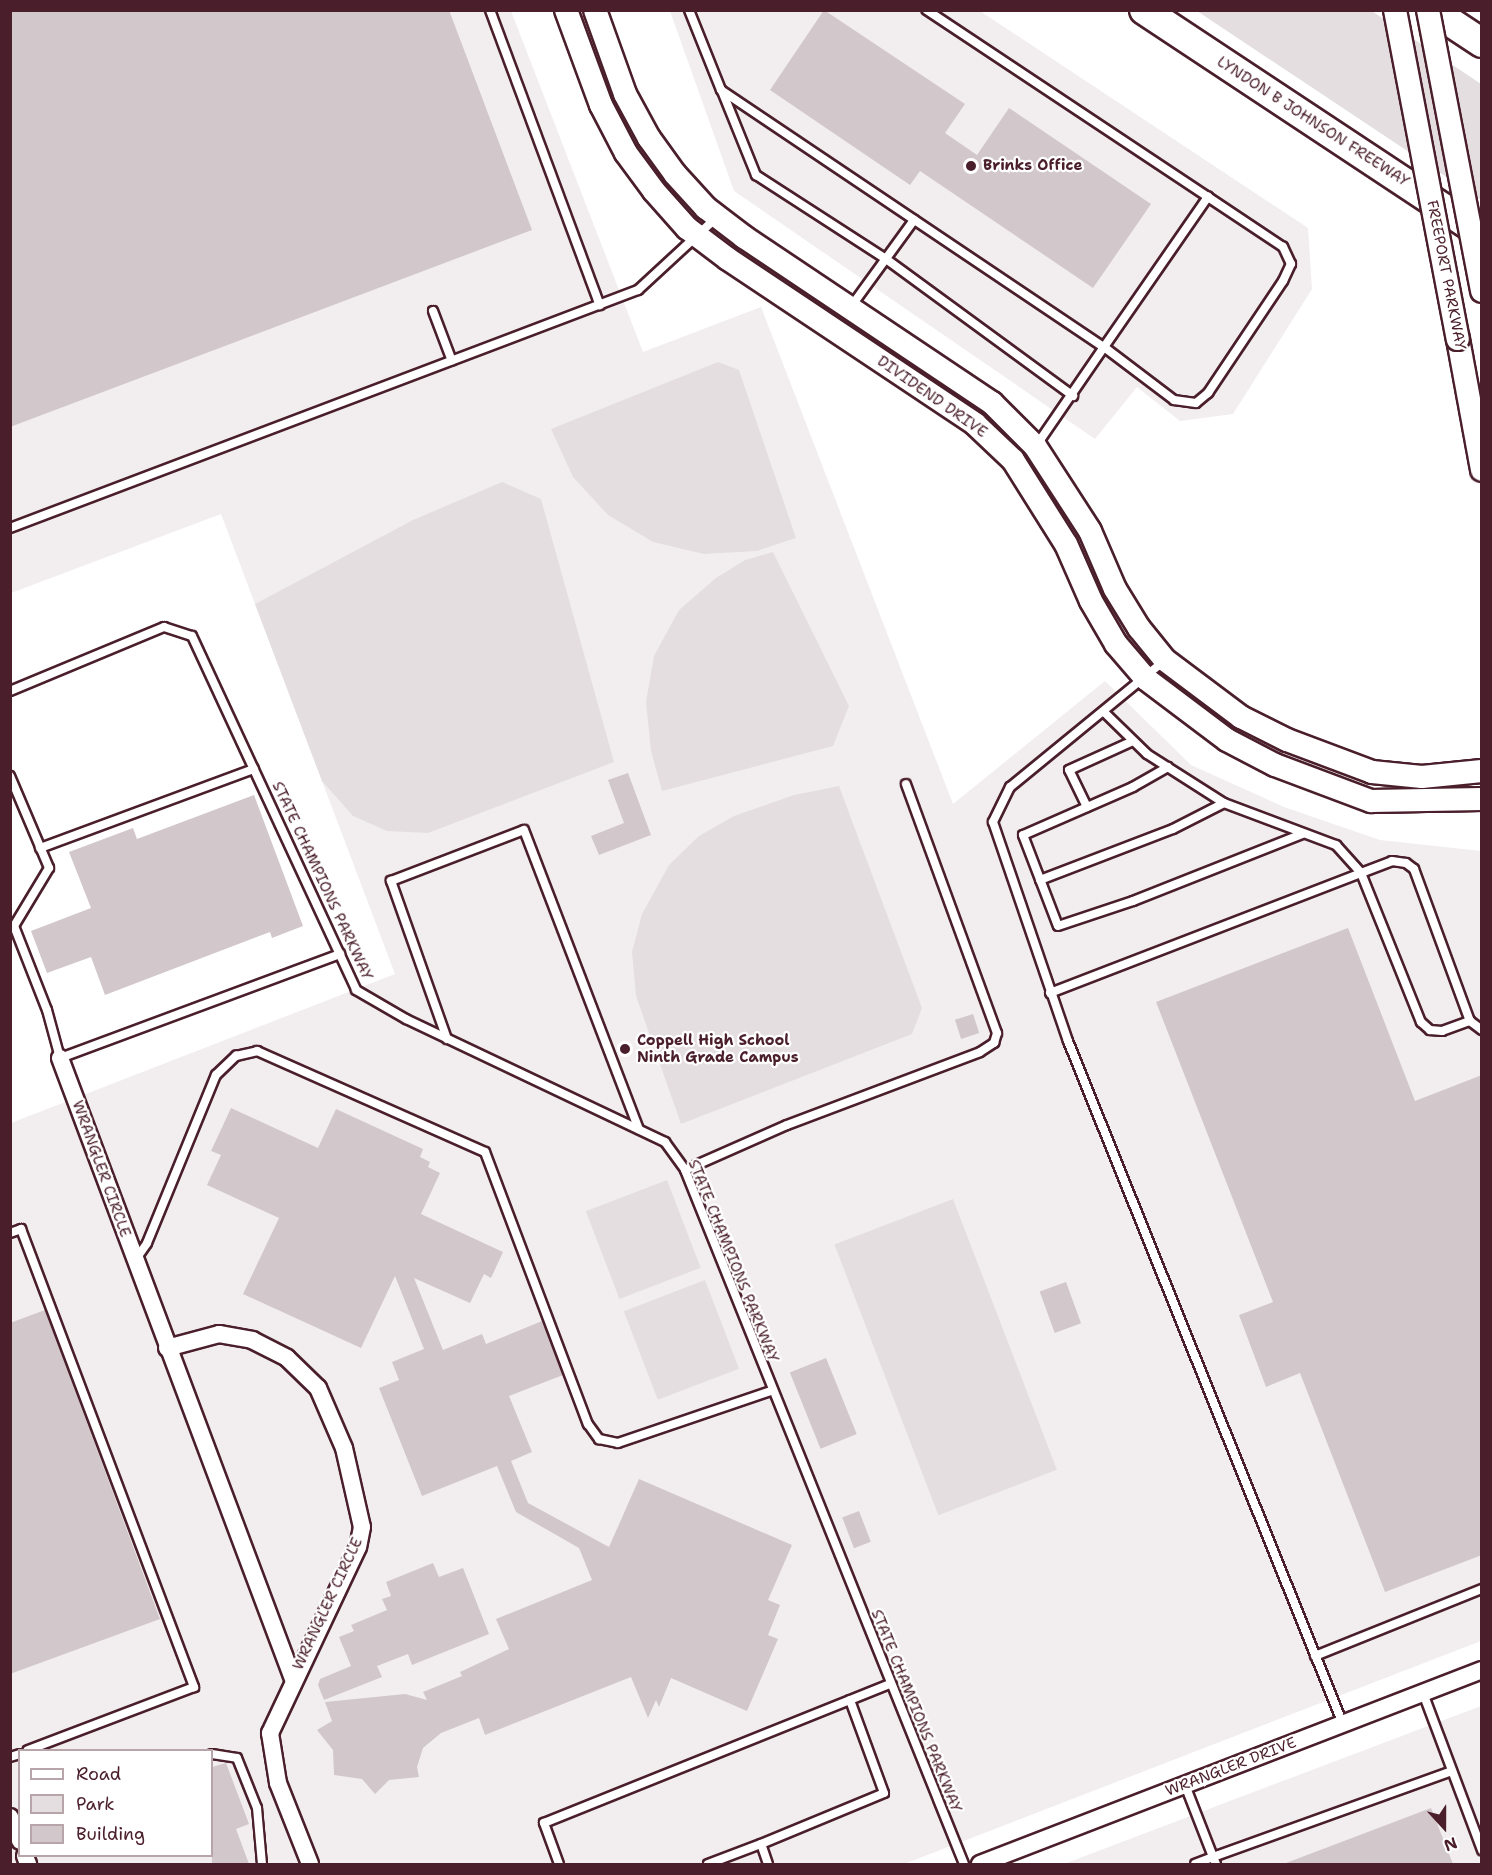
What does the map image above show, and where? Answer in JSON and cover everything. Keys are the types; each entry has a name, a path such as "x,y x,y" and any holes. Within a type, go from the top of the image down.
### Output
{"highway":[{"name":"LYNDON B JOHNSON FREEWAY","path":"1144,10 1482,234"},
{"path":"1430,10 1482,44"},
{"path":"1449,10 1482,34"},
{"path":"1408,184 1482,246"}],"street":[{"name":"DIVIDEND DRIVE","path":"566,10 601,105 626,153 654,191 699,237 975,424 1013,460 1066,544 1091,601 1116,644 1146,679 1227,740 1275,765 1371,801 1482,799"},
{"name":"DIVIDEND DRIVE","path":"595,10 626,94 649,138 675,174 717,217 992,403 1035,446 1090,531 1115,589 1139,628 1165,660 1241,717 1287,740 1372,772 1422,777 1482,771"},
{"name":"FREEPORT PARKWAY","path":"1395,10 1482,470"},
{"path":"1430,10 1482,291"},
{"path":"835,331 850,308"},
{"path":"1013,460 1035,446"},
{"name":"WRANGLER CIRCLE","path":"60,1058 293,1679"},
{"name":"WRANGLER CIRCLE","path":"167,1348 219,1334 252,1340 287,1358 318,1388 344,1448 362,1527 358,1547 293,1679"},
{"name":"WRANGLER DRIVE","path":"980,1864 1482,1670"},
{"path":"293,1679 270,1733 278,1783 310,1864"}],"lane":[{"path":"490,10 600,305"},
{"path":"689,10 756,175 886,259 1073,396"},
{"path":"721,90 1104,347 1174,400 1196,403 1208,393 1283,281 1291,264 1283,247 927,10"},
{"path":"1035,446 1073,396 1104,347 1208,197"},
{"path":"10,528 638,290 699,237 717,217"},
{"path":"850,308 914,220"},
{"path":"433,311 452,361"},
{"name":"STATE CHAMPIONS PARKWAY","path":"10,691 164,627 192,636 356,990 447,1039 665,1142 685,1170 771,1391 964,1864"},
{"path":"1165,660 1146,679 1010,787 993,822 1050,993 1343,1724"},
{"path":"1104,712 1133,741 1224,803 1336,845 1360,873 1421,1022 1430,1030 1442,1031 1470,1021"},
{"path":"1087,807 1069,770 1133,741"},
{"path":"1168,767 1087,807 1023,835 1058,926 1133,901 1302,834"},
{"path":"40,848 255,772"},
{"path":"10,776 49,868 14,926 60,1058 340,954"},
{"path":"685,1170 787,1125 980,1052 994,1043 998,1033 906,784"},
{"path":"1040,880 1173,829 1224,803"},
{"path":"447,1039 391,881 524,830 639,1129"},
{"path":"1050,993 1392,861 1406,863 1414,869 1470,1021 1482,1030"},
{"path":"135,1260 147,1243 216,1076 236,1056 257,1051 485,1152 588,1424 599,1440 618,1443 771,1391"},
{"path":"10,1233 21,1229 194,1687 31,1749"},
{"path":"1315,1656 1482,1589"},
{"path":"559,1864 544,1823 890,1684"},
{"path":"1423,1693 1482,1850"},
{"path":"708,1864 884,1793 850,1700"},
{"path":"213,1754 237,1758 257,1809 262,1864"},
{"path":"1195,1864 1214,1861 1452,1771"},
{"path":"1185,1785 1214,1861"},
{"path":"761,1844 768,1864"}],"shaded area":[{"name":"Coppell High School Ninth Grade Campus","path":"11,11 511,11 643,352 761,307 953,804 1105,681 1191,765 1284,807 1380,840 1481,851 1481,1641 904,1864 11,1864 11,1123 395,974 221,514 11,593"},
{"path":"670,11 980,11 1308,228 1312,289 1233,414 1180,421 1137,387 1095,439 734,191"},
{"path":"1481,1706 1481,1864 1064,1864 1164,1826"}],"green space":[{"path":"1197,11 1372,11 1481,84 1481,200"},
{"path":"718,362 739,370 796,538 757,551 704,554 653,542 608,515 573,477 551,429"},
{"path":"502,482 541,499 614,762 428,833 387,831 353,816 322,781 255,604 413,520"},
{"path":"773,552 849,706 833,746 662,791 651,751 646,702 654,656 679,610 716,578 745,560"},
{"path":"839,786 922,1008 912,1034 681,1124 636,996 632,952 642,914 669,865 699,836 734,816 794,795"},
{"path":"667,1180 701,1268 619,1299 586,1211"},
{"path":"953,1199 1057,1470 938,1515 834,1245"},
{"path":"705,1280 739,1369 658,1400 624,1311"}],"building":[{"path":"10,10 449,10 532,230 10,427"},
{"path":"824,10 965,104 945,133 977,155 1009,108 1151,204 1093,288 920,171 910,185 770,90"},
{"path":"628,773 651,835 599,855 591,836 624,823 608,780"},
{"path":"254,795 303,926 272,938 270,932 105,995 91,957 47,973 31,931 91,908 69,852 133,828 137,839"},
{"path":"1348,928 1415,1101 1482,1075 1482,1555 1385,1592 1300,1373 1266,1387 1239,1315 1273,1302 1156,1002"},
{"path":"973,1014 979,1033 961,1039 955,1020"},
{"path":"231,1108 318,1148 336,1109 423,1149 420,1157 430,1162 428,1167 440,1173 421,1214 503,1252 491,1278 484,1274 470,1303 414,1278 443,1350 482,1334 486,1344 542,1321 563,1375 509,1396 532,1452 511,1461 528,1503 609,1547 639,1479 792,1545 768,1600 780,1605 768,1635 778,1639 747,1711 671,1678 659,1707 656,1700 648,1718 631,1677 485,1735 479,1718 441,1733 423,1748 417,1767 419,1777 389,1780 375,1794 362,1779 334,1775 333,1750 317,1730 332,1721 325,1702 405,1694 427,1700 423,1692 462,1676 460,1672 509,1649 496,1619 592,1580 579,1548 516,1512 497,1466 422,1496 379,1388 399,1380 392,1362 424,1349 395,1276 361,1348 243,1294 279,1218 207,1185 221,1155 211,1151"},
{"path":"1066,1282 1081,1323 1055,1333 1040,1292"},
{"path":"45,1310 160,1619 10,1674 10,1323"},
{"path":"826,1358 857,1434 821,1449 790,1373"},
{"path":"859,1511 871,1542 854,1548 842,1517"},
{"path":"433,1563 439,1577 463,1568 489,1634 412,1665 408,1654 377,1666 382,1677 324,1700 318,1685 320,1679 351,1666 339,1637 354,1631 351,1625 387,1610 382,1599 391,1596 386,1582"},
{"path":"226,1763 249,1824 236,1829 249,1864 212,1864 213,1767"},
{"path":"1431,1808 1453,1864 1286,1864 1286,1863"}],"place":[{"name":"Brinks Office","path":"971,166"},
{"name":"Coppell High School Ninth Grade Campus","path":"625,1049"}]}
